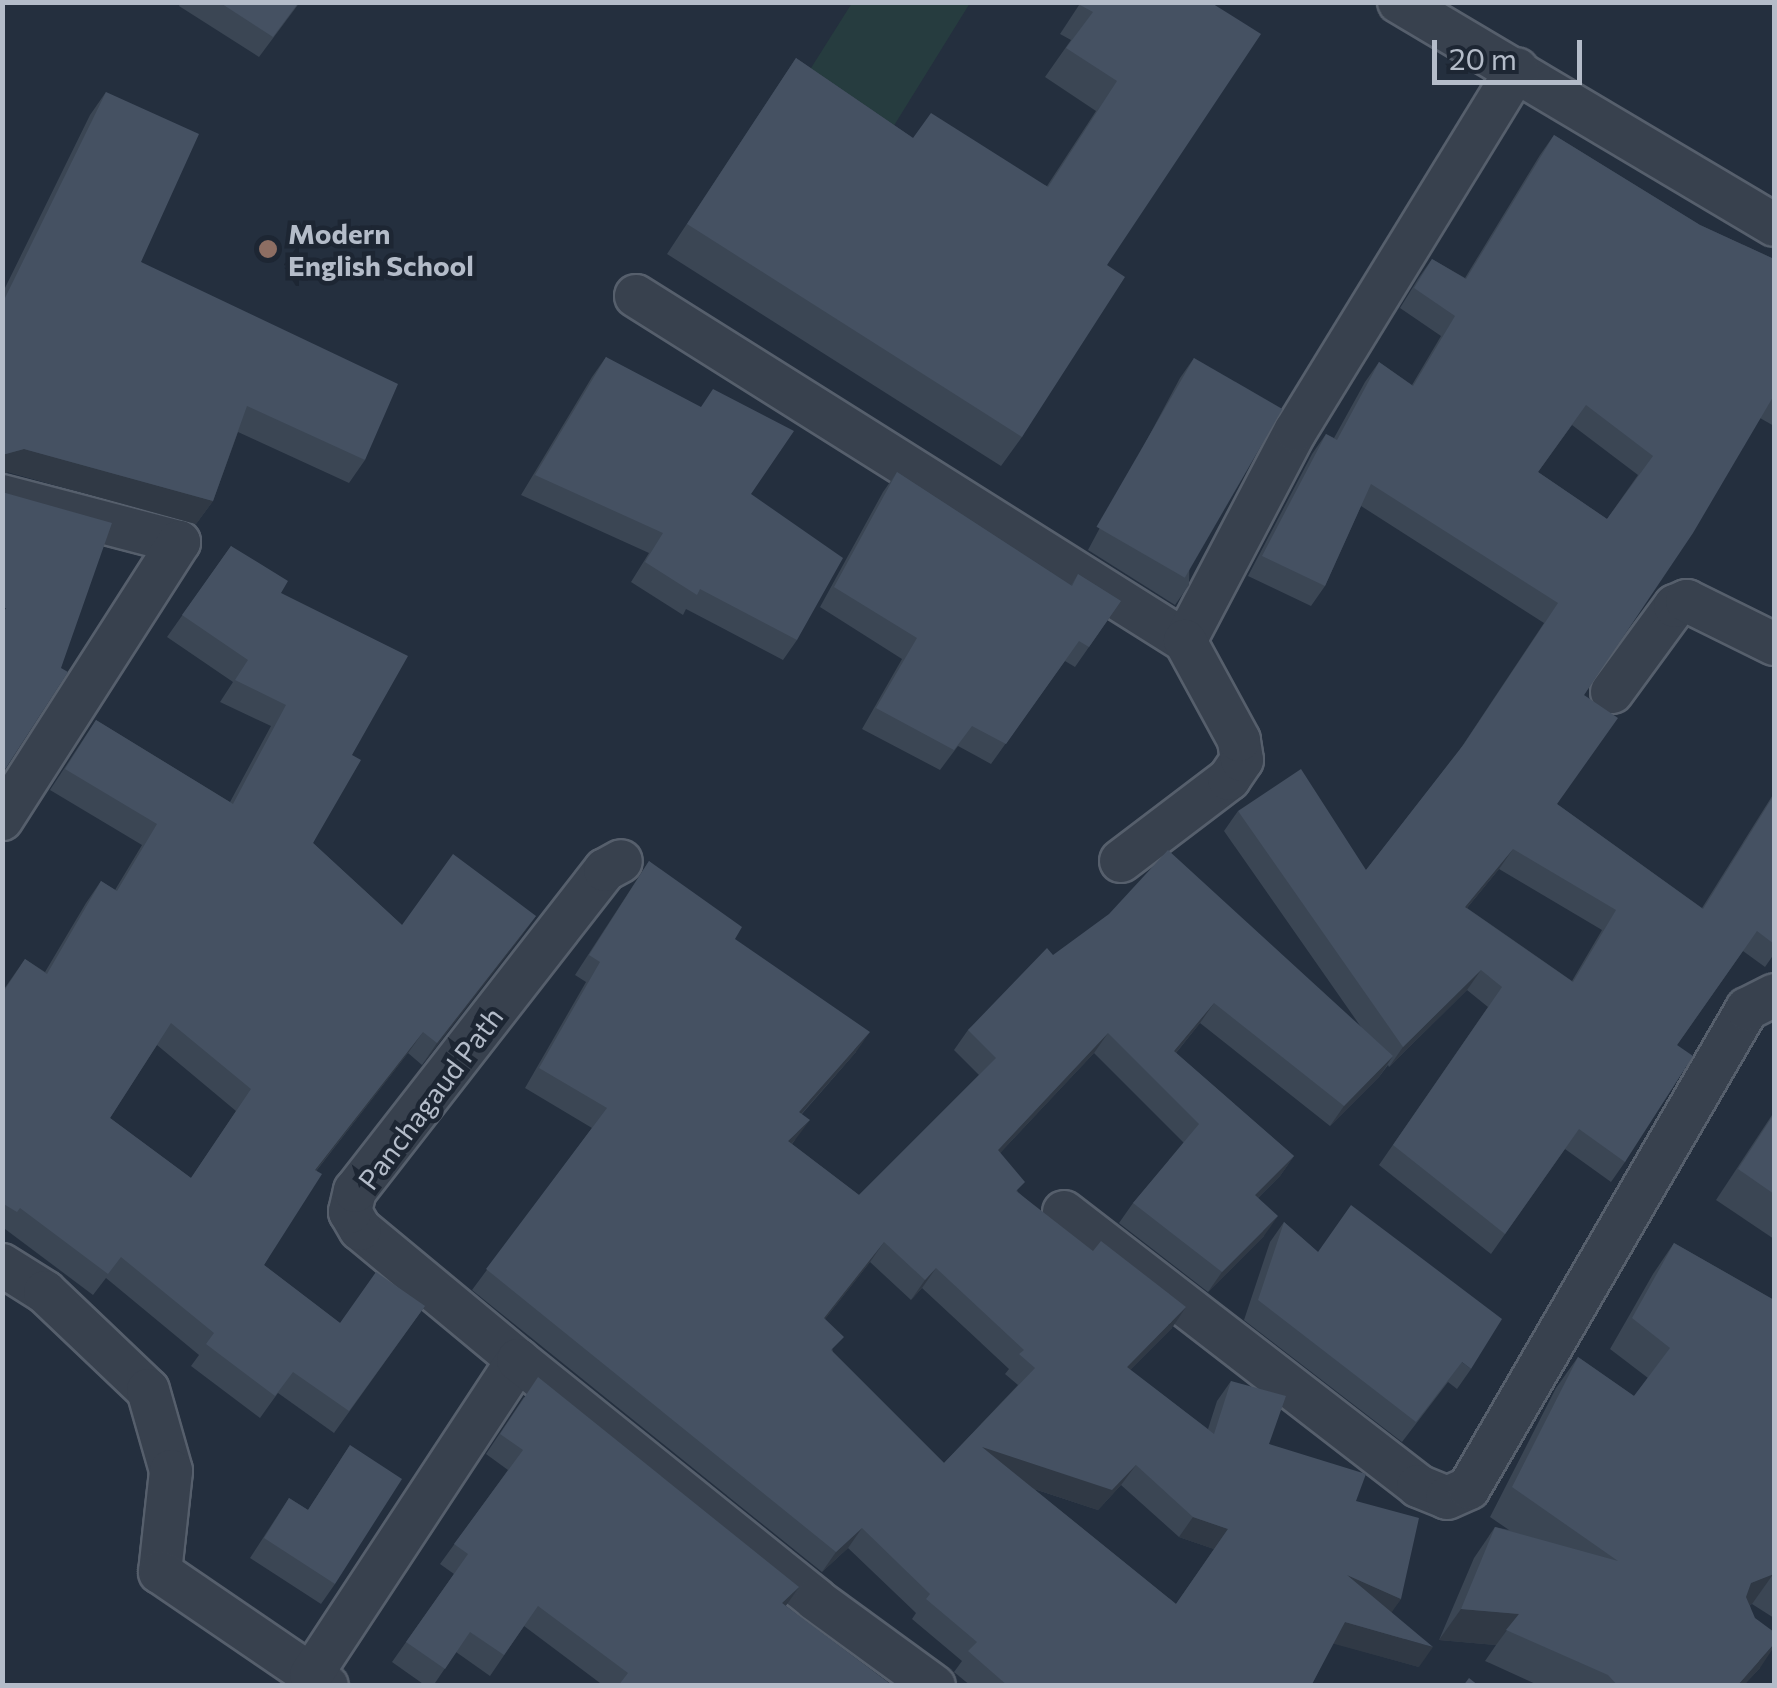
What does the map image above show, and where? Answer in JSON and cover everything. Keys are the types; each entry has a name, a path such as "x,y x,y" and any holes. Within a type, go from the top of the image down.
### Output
{"street":[{"path":"1398,2 1517,69 1774,225"},
{"path":"1185,641 1296,430 1517,69"},
{"path":"636,296 1185,641 1239,740 1242,760 1228,778 1122,861"},
{"path":"2,496 179,542 2,818"},
{"path":"1612,692 1675,606 1687,600 1774,644"},
{"name":"Panchagaud Path","path":"620,861 605,870 356,1192 350,1212 360,1229 518,1360 816,1600 934,1686"},
{"path":"1064,1212 1418,1486 1447,1498 1469,1488 1747,1009 1774,994"},
{"path":"2,1265 46,1292 148,1390 171,1472 160,1572 319,1680 518,1360"}],"green space":[{"path":"852,3 970,3 890,132 806,76"}],"building":[{"path":"219,2 299,2 273,37"},
{"path":"1210,2 1261,34 1107,265 1125,277 1022,437 687,224 796,58 913,138 931,113 1048,187 1117,81 1066,48 1093,12 1080,5"},
{"path":"106,92 199,134 141,262 398,384 365,460 247,406 213,501 24,449 2,455 2,304"},
{"path":"1554,135 1700,225 1774,259 1774,398 1693,533 1584,695 1618,718 1557,804 1703,909 1774,795 1774,944 1757,931 1677,1045 1693,1056 1625,1162 1579,1129 1505,1234 1393,1145 1502,987 1481,970 1403,1047 1238,811 1301,769 1366,870 1464,744 1558,603 1371,484 1325,586 1262,556 1326,434 1337,440 1379,362 1413,386 1455,316 1414,288 1432,259 1466,279","holes":["1586,405 1653,456 1607,519 1538,472","1513,849 1616,910 1573,982 1465,907"]},
{"path":"606,357 701,407 713,389 794,431 751,494 843,558 797,640 700,589 697,595 645,562 663,533 535,475"},
{"path":"1194,358 1282,409 1185,578 1096,527"},
{"path":"897,472 1072,586 1078,574 1121,601 1089,647 1079,641 1006,744 972,726 954,750 876,708 917,638 834,587"},
{"path":"2,492 112,523 61,668 68,672 2,774 2,615 6,608 2,608"},
{"path":"231,546 288,581 281,593 408,656 352,755 361,760 313,843 402,925 453,854 536,916 437,1043 423,1032 315,1170 322,1174 264,1265 340,1323 376,1272 425,1306 349,1411 293,1372 275,1396 206,1344 214,1333 121,1257 108,1274 20,1208 17,1212 2,1203 2,994 25,959 47,974 101,881 117,891 157,824 65,769 96,720 233,804 286,705 235,680 248,660 182,615","holes":["171,1023 251,1089 191,1178 110,1118"]},
{"path":"1168,850 1393,1056 1344,1106 1214,1003 1174,1051 1294,1156 1255,1195 1278,1216 1222,1272 1133,1203 1199,1124 1108,1033 998,1150 1025,1182 1016,1191 1093,1251 1101,1241 1186,1307 1127,1367 1214,1434 1231,1381 1286,1396 1269,1444 1366,1474 1356,1501 1419,1518 1401,1599 1347,1575 1433,1647 1345,1622 1311,1686 1008,1686 968,1651 977,1642 926,1599 930,1594 862,1528 836,1552 486,1269 607,1108 539,1068 600,962 589,955 649,861 742,927 735,939 870,1032 799,1112 810,1120 788,1141 859,1195 996,1058 968,1030 1047,948 1053,955 1109,914","holes":["884,1242 925,1280 936,1268 1024,1350 1019,1354 1035,1368 944,1463 831,1350 844,1337 824,1318","982,1447 1112,1490 1136,1465 1193,1517 1228,1529 1176,1604"]},
{"path":"1774,1114 1774,1194 1738,1169"},
{"path":"1351,1205 1502,1319 1471,1369 1462,1362 1416,1422 1258,1300 1284,1222 1318,1252"},
{"path":"1674,1243 1774,1300 1774,1574 1751,1583 1746,1597 1755,1618 1774,1632 1774,1644 1737,1686 1618,1686 1608,1675 1506,1630 1519,1614 1461,1609 1495,1527 1618,1561 1512,1487 1578,1357 1634,1396 1670,1348 1632,1318"},
{"path":"538,1377 799,1587 782,1603 893,1686 618,1686 628,1673 538,1606 504,1655 470,1632 445,1669 406,1642 468,1554 454,1544 523,1450 500,1434"},
{"path":"350,1445 402,1479 335,1584 264,1538 289,1498 308,1510"},
{"path":"1469,1678 1479,1686 1463,1686"}],"place":[{"name":"Modern English School","path":"268,249"}]}
